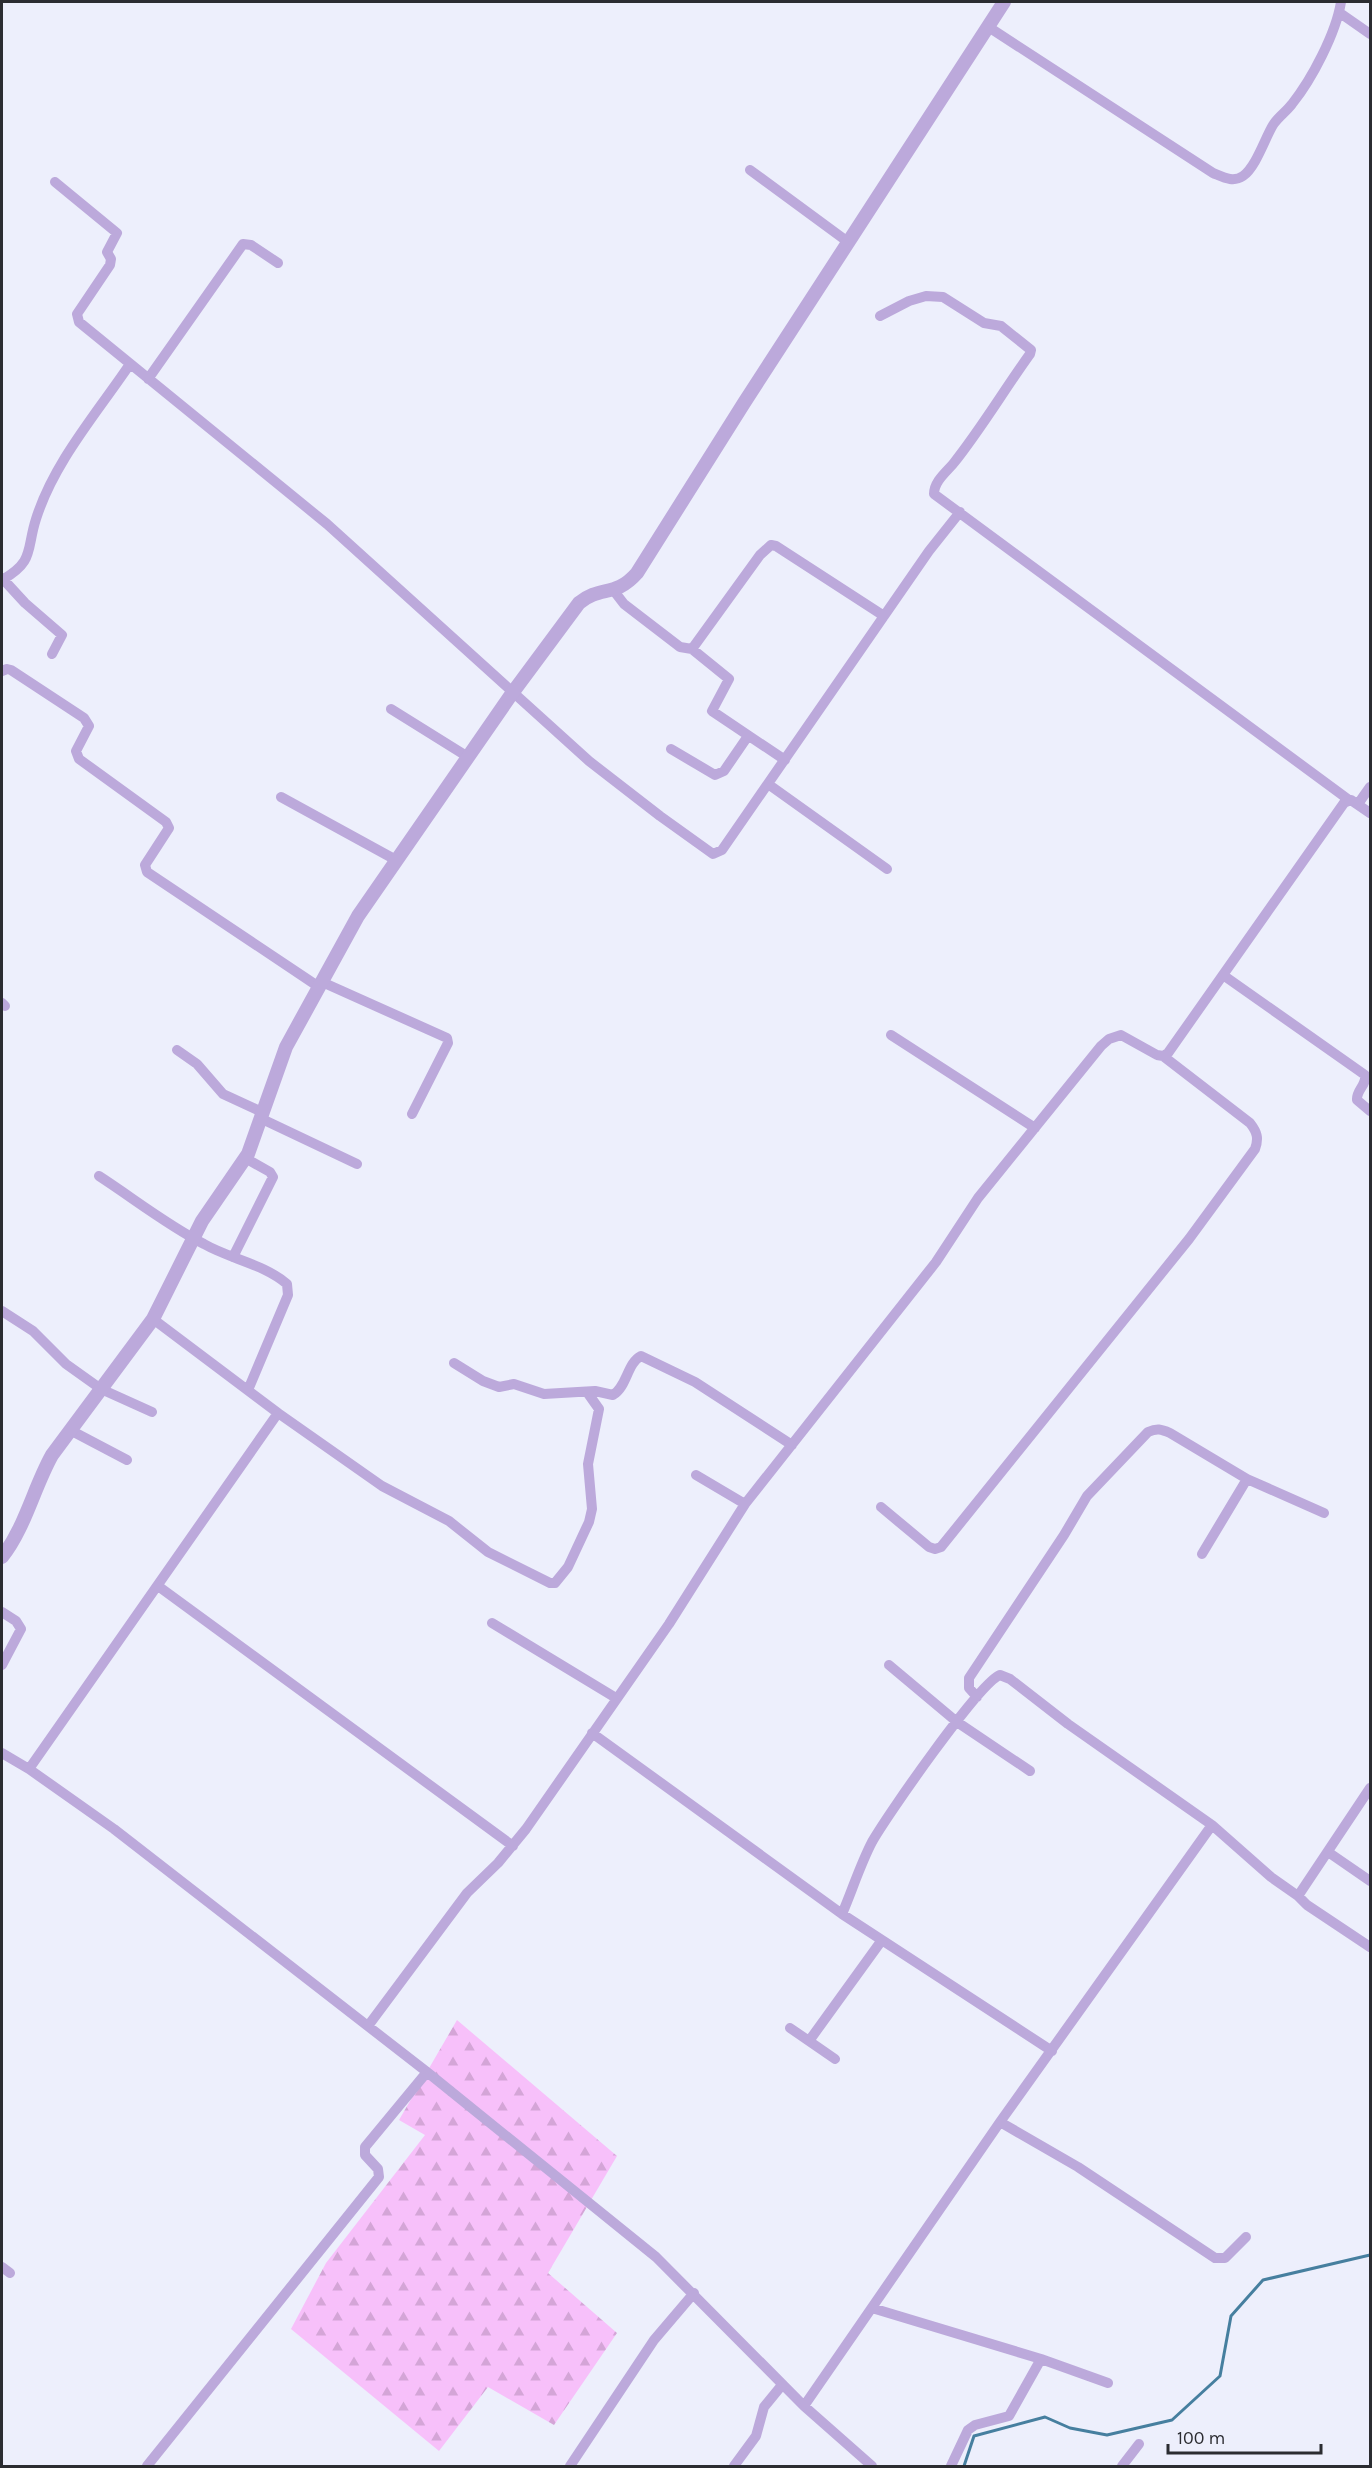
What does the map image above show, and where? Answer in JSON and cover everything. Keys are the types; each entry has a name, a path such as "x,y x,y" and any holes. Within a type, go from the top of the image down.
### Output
{"street":[{"path":"2,1557 14,1539 40,1476 70,1430 153,1319 193,1238 245,1158 263,1116 281,1059 358,916 513,692 579,603 595,593 614,591 637,573 1004,2"},
{"path":"987,26 1213,173 1227,179 1244,176 1273,125 1293,103 1321,56 1340,7 1371,34"},
{"path":"750,170 848,242"},
{"path":"55,182 116,231 116,236 107,252 111,259 110,265 76,317 148,379 327,524 513,692 626,790 713,854 722,850 941,534 960,512"},
{"path":"148,379 243,244 251,244 278,263"},
{"path":"880,316 909,301 926,296 943,297 984,323 1001,326 1031,351 980,428 934,489 934,494 1371,813"},
{"path":"52,654 62,635 25,603 2,579 19,568 28,555 36,519 56,474 130,364"},
{"path":"692,649 760,555 771,545 784,550 884,615"},
{"path":"614,591 624,604 680,647 692,649 729,679 712,711 785,760"},
{"path":"2,671 11,670 84,718 89,726 76,751 79,759 166,822 169,828 145,865 147,872 320,984 447,1038 448,1042 412,1114"},
{"path":"391,710 468,757"},
{"path":"671,749 715,775 724,771 748,736"},
{"path":"768,784 887,869"},
{"path":"1163,1056 1174,1047 1314,843 1353,802 1371,787"},
{"path":"281,797 396,860"},
{"path":"1223,975 1365,1075 1365,1082 1358,1092 1357,1100 1371,1111"},
{"path":"891,1035 1035,1128"},
{"path":"368,2026 467,1893 513,1846 669,1624 745,1504 936,1262 978,1198 1109,1039 1121,1035 1128,1037 1156,1055 1163,1056 1250,1123 1257,1132 1258,1141 1255,1149 1190,1239 940,1547 934,1550 929,1547 881,1507"},
{"path":"177,1050 197,1064 223,1094 357,1164"},
{"path":"233,1257 273,1180 273,1174 245,1158"},
{"path":"99,1176 193,1238 284,1281 289,1288 248,1390"},
{"path":"2,1311 33,1331 66,1364 101,1389 152,1412"},
{"path":"153,1319 278,1413 382,1486 449,1521 488,1552 550,1583 555,1583 576,1552 592,1509 588,1464 600,1415 594,1400 587,1392"},
{"path":"454,1363 483,1382 499,1388 514,1384 544,1394 587,1392 616,1394 635,1360 641,1356 695,1382 792,1445"},
{"path":"29,1768 278,1413"},
{"path":"977,1697 969,1688 969,1678 1064,1535 1087,1496 1148,1432 1161,1429 1247,1479 1324,1513"},
{"path":"70,1430 127,1460"},
{"path":"696,1474 745,1504"},
{"path":"1202,1554 1247,1479"},
{"path":"158,1586 513,1846"},
{"path":"2,1612 16,1621 21,1629 2,1665"},
{"path":"492,1623 616,1698"},
{"path":"889,1665 957,1722 1030,1771"},
{"path":"842,1914 871,1843 912,1782 977,1697 995,1677 1004,1676 1212,1825 1307,1905 1371,1947"},
{"path":"592,1733 842,1914 1052,2051"},
{"path":"2,1753 29,1768 114,1829 427,2072 656,2257 694,2293 782,2385 872,2466"},
{"path":"1298,1896 1371,1788"},
{"path":"804,2406 1000,2122 1212,1825"},
{"path":"1328,1852 1371,1881"},
{"path":"809,2041 882,1940"},
{"path":"790,2028 835,2059"},
{"path":"147,2466 379,2177 378,2169 365,2155 365,2147 427,2072"},
{"path":"1000,2122 1078,2167 1215,2258 1225,2258 1246,2237"},
{"path":"570,2466 654,2340 694,2293"},
{"path":"872,2308 1041,2359 1108,2383"},
{"path":"951,2466 968,2430 975,2425 1009,2416 1041,2359"},
{"path":"734,2466 756,2436 764,2407 782,2385"},
{"path":"1122,2466 1139,2444"}],"green space":[{"path":"457,2020 617,2156 548,2273 617,2333 554,2425 488,2387 439,2451 291,2329 326,2263 425,2135 399,2120"}],"waterway":[{"path":"964,2466 974,2436 1045,2417 1070,2428 1107,2435 1172,2420 1220,2376 1231,2316 1263,2280 1370,2255"}]}
